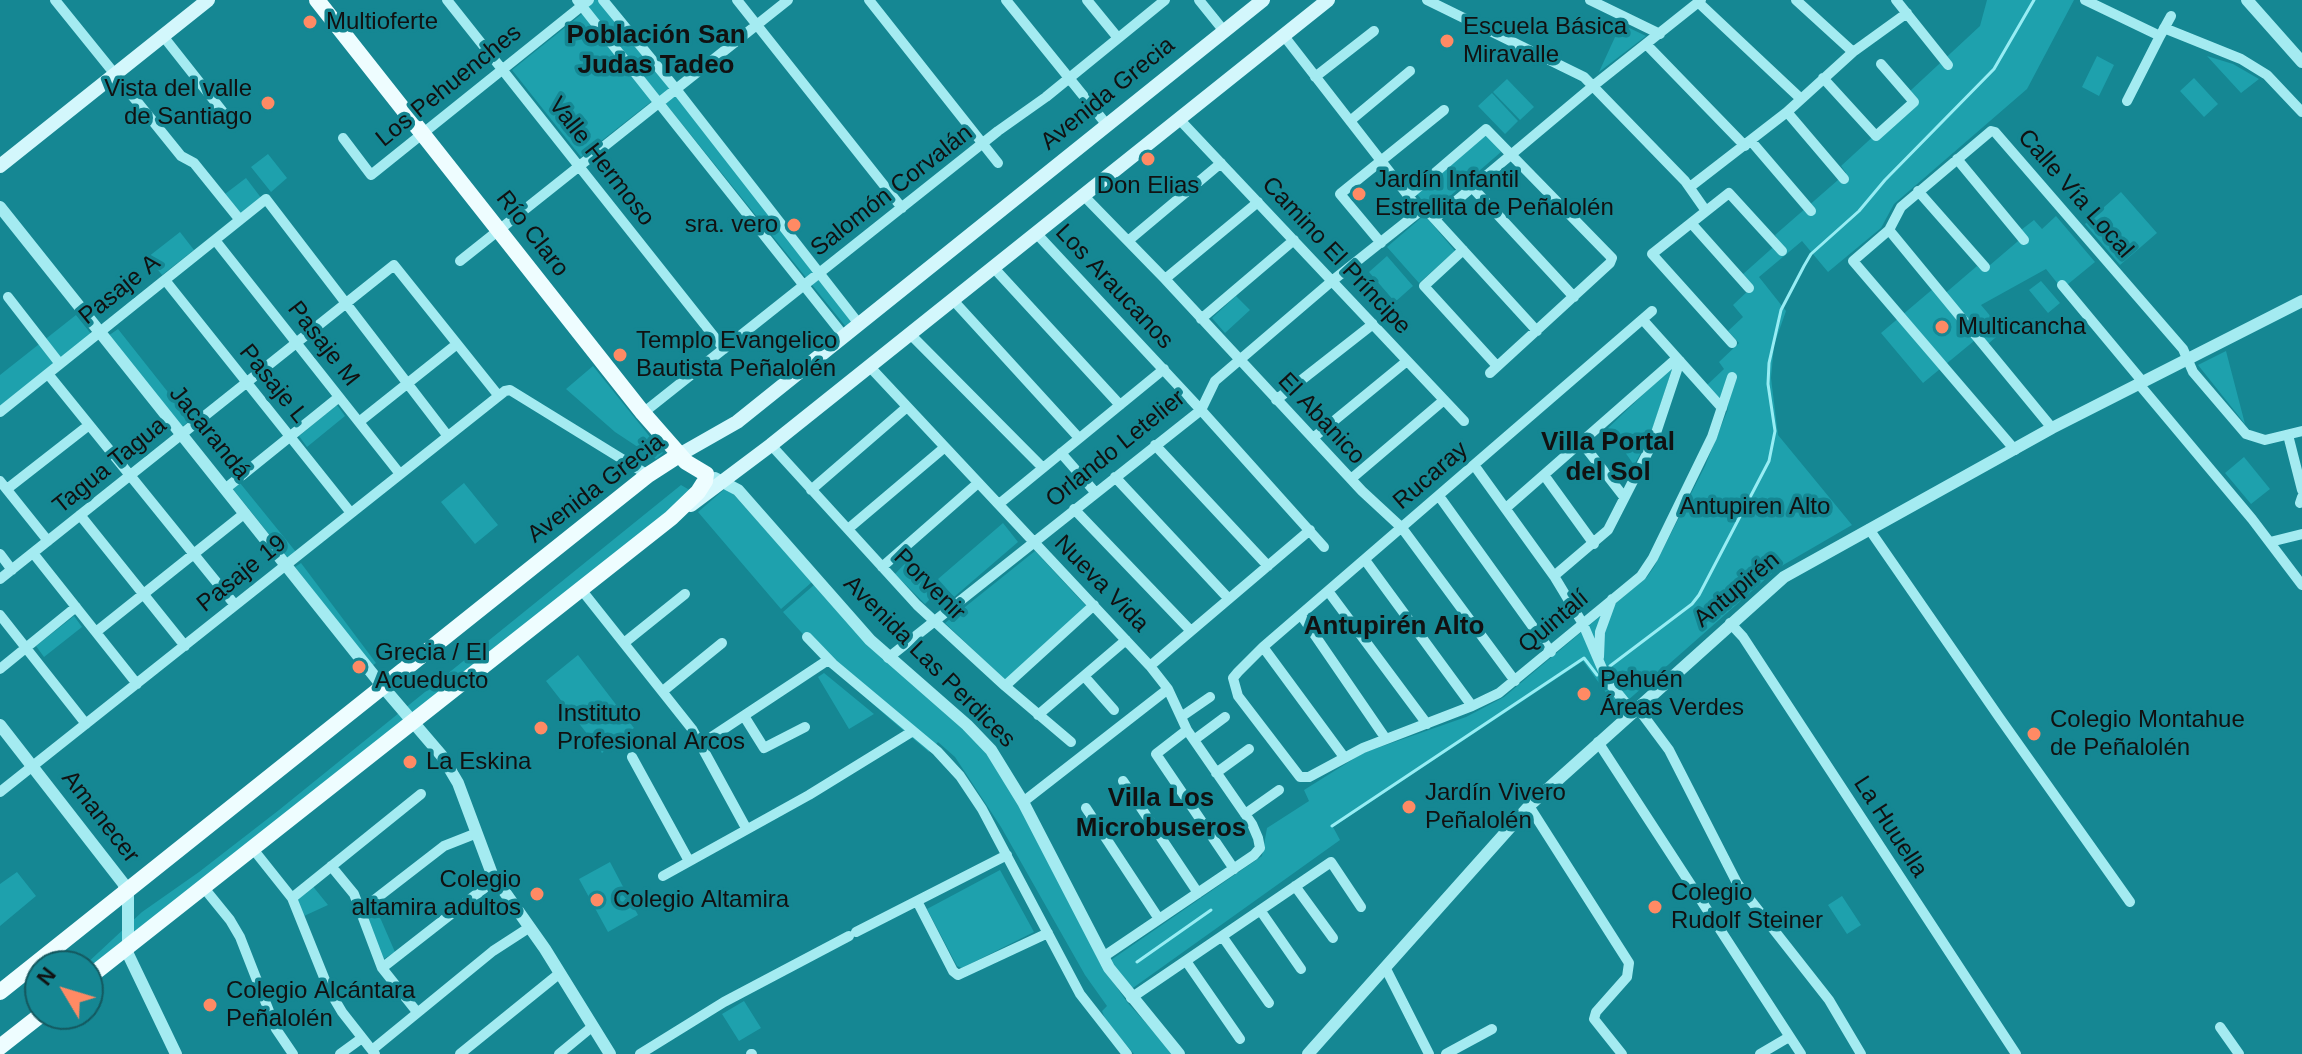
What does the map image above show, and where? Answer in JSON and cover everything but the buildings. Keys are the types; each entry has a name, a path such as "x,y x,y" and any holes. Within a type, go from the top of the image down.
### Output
{"main road":[{"path":"0,166 208,0"},
{"name":"Río Claro","path":"317,0 643,413 679,455 706,474"},
{"name":"Avenida Grecia","path":"0,992 648,475 737,422 1263,0"},
{"path":"104,966 580,588 671,518 724,482 870,367 1328,0"},
{"path":"671,518 703,486 706,474"},
{"path":"0,1047 24,1028"}],"street":[{"path":"55,0 181,156 194,163 240,220"},
{"name":"Valle Hermoso","path":"447,0 724,349"},
{"path":"603,0 859,324"},
{"path":"737,0 902,208"},
{"path":"460,261 788,0"},
{"path":"869,0 998,163"},
{"path":"1006,0 1107,125"},
{"path":"1087,0 1118,38"},
{"name":"Salomón Corvalán","path":"643,413 1165,0"},
{"path":"1199,0 1224,31"},
{"path":"1427,0 1584,77 1690,187 1706,211"},
{"path":"1590,0 1660,34"},
{"path":"1796,0 1853,52"},
{"path":"1896,0 1948,65"},
{"path":"2085,0 2162,32 2241,59 2267,75 2302,112"},
{"path":"2247,0 2302,62"},
{"path":"1574,297 1471,186 1700,1 1800,98"},
{"path":"583,2 844,336"},
{"name":"Los Pehuenches","path":"343,138 371,175 583,2"},
{"path":"1690,187 1787,112 1853,52 1907,13"},
{"path":"2127,101 2171,16"},
{"path":"1315,77 1374,31"},
{"path":"163,36 227,117"},
{"path":"1284,36 1408,196 1463,250 1537,331"},
{"path":"1647,45 1748,143 1811,211"},
{"path":"1823,78 1876,136 1914,102 1881,64"},
{"path":"1350,121 1410,71"},
{"path":"1381,243 1340,194 1444,110"},
{"path":"1787,112 1844,179"},
{"name":"Camino El Príncipe","path":"1179,119 1464,421"},
{"path":"1408,196 1486,129 1612,258 1494,369 1424,286 1463,250"},
{"name":"Calle Vía Local","path":"2015,450 1853,261 1889,230 1901,207 1991,131 2183,349 2187,359"},
{"path":"1957,159 2024,240"},
{"path":"1128,241 1221,163"},
{"name":"Orlando Letelier","path":"888,658 1201,410 1212,384 1237,359 1332,281 1425,212 1438,216 1471,186"},
{"path":"1918,191 1985,267"},
{"path":"1732,343 1652,254 1729,193 1782,251"},
{"name":"El Abanico","path":"1083,195 1351,479 1402,528 1515,681"},
{"name":"Pasaje A","path":"0,412 266,199 346,304"},
{"path":"1165,279 1258,202"},
{"name":"Jacarandá","path":"0,207 448,765 496,879 610,1054"},
{"path":"1691,223 1749,288"},
{"path":"1889,230 2052,428"},
{"name":"Los Araucanos","path":"1036,233 1164,369 1324,547"},
{"name":"Pasaje M","path":"215,240 400,474"},
{"path":"1201,319 1294,240"},
{"name":"Tagua Tagua","path":"0,579 394,265 457,344"},
{"path":"993,267 1120,405"},
{"name":"Pasaje L","path":"165,280 351,513"},
{"path":"2062,285 2302,585"},
{"path":"8,297 60,364"},
{"path":"952,299 1079,438"},
{"name":"Antupirén","path":"1308,1054 1529,806 1784,577 2052,428 2302,301"},
{"path":"346,304 447,435"},
{"name":"Rucaray","path":"1293,769 1238,696 1233,678 1263,647 1652,311"},
{"path":"1643,320 1722,408"},
{"path":"1276,400 1373,324"},
{"path":"909,333 1043,468"},
{"path":"359,422 457,344 498,395"},
{"path":"2187,359 2193,372 2246,434 2265,440 2302,431"},
{"path":"1506,508 1679,360"},
{"path":"1554,576 1608,530 1653,442 1679,360"},
{"path":"1313,438 1407,361"},
{"name":"Nueva Vida","path":"870,367 1094,605 1168,689 1187,730 1258,838 1260,848 1234,869"},
{"path":"999,504 1164,369"},
{"path":"48,374 235,605"},
{"name":"Quintalí","path":"1293,769 1300,777 1309,777 1344,757 1499,693 1647,570 1712,437 1732,377"},
{"name":"Pasaje 19","path":"0,792 498,395 510,390 648,475"},
{"path":"225,489 339,397"},
{"path":"1351,479 1444,400"},
{"path":"811,490 907,407"},
{"path":"48,541 3,485 89,425"},
{"path":"2288,435 2302,490"},
{"path":"1582,443 1624,497"},
{"name":"Porvenir","path":"771,445 935,621 1071,742"},
{"path":"1155,445 1268,566"},
{"path":"848,529 945,447"},
{"path":"1061,453 1095,492"},
{"path":"1474,465 1554,576 1583,624 1607,680 1669,750 1737,883 1829,1000 1861,1054"},
{"name":"Río Claro","path":"706,474 724,482"},
{"path":"1544,475 1594,544"},
{"path":"1115,477 1228,598"},
{"name":"Avenida Las Perdices","path":"724,482 735,487 888,658 979,736 1003,767 1023,802 1103,957 1131,998 1179,1054"},
{"path":"882,567 978,483"},
{"path":"1439,496 1551,652"},
{"path":"1074,509 1190,630"},
{"path":"96,632 245,513"},
{"path":"80,515 185,646"},
{"path":"1869,529 2130,902"},
{"path":"1150,666 1310,530"},
{"path":"2270,542 2302,534"},
{"path":"33,553 137,684"},
{"path":"0,554 12,570"},
{"path":"1365,560 1472,706"},
{"path":"580,588 663,691 701,744 746,828"},
{"path":"1328,591 1427,724"},
{"path":"624,643 685,594"},
{"path":"1598,659 1600,632 1612,599"},
{"path":"1005,686 1094,605"},
{"path":"0,669 76,607"},
{"path":"0,615 86,724"},
{"path":"1301,615 1386,739"},
{"name":"La Huuella","path":"1730,623 1743,637 2016,1054"},
{"path":"807,637 828,660 941,755 975,798 1090,1009 1127,1054"},
{"path":"1038,715 1126,640"},
{"path":"663,691 722,643"},
{"path":"1263,647 1344,757"},
{"path":"701,744 828,660"},
{"path":"1084,676 1114,710"},
{"path":"1023,802 1168,689"},
{"path":"1181,717 1210,697"},
{"path":"744,716 764,748 805,727"},
{"path":"1194,740 1225,717"},
{"name":"Amanecer","path":"0,725 120,876 127,890 127,949"},
{"path":"1103,957 1234,869 1156,754 1187,730"},
{"path":"663,876 809,795 913,731"},
{"path":"1598,742 1801,1054"},
{"path":"1216,773 1249,749"},
{"path":"632,757 689,861"},
{"path":"1123,781 1198,893"},
{"path":"1245,814 1279,790"},
{"path":"292,898 421,794"},
{"path":"1529,806 1629,963 1627,977 1596,1012 1594,1019 1622,1054"},
{"path":"1086,808 1159,919"},
{"path":"360,911 444,846 477,833"},
{"path":"253,849 292,898 329,990 373,1052 493,951 530,927"},
{"path":"640,1054 724,1002 1007,855"},
{"path":"1131,998 1331,862 1361,907"},
{"path":"331,866 351,890 382,968 417,1012"},
{"path":"382,968 496,879"},
{"path":"1295,886 1333,938"},
{"path":"204,888 240,937 272,1021 293,1054"},
{"path":"917,901 953,971 958,975 1048,933"},
{"path":"1260,910 1301,969"},
{"path":"1222,936 1269,1003"},
{"path":"127,949 136,974 176,1054"},
{"path":"1186,961 1240,1039"},
{"path":"1385,967 1429,1054"},
{"path":"460,1054 560,973"},
{"path":"559,1054 593,1026"},
{"path":"2220,1027 2239,1054"},
{"path":"1446,1054 1492,1029"},
{"path":"1760,1054 1789,1037"},
{"path":"340,1054 362,1038"}],"green space":[{"path":"582,0 599,0 855,320 846,327"},
{"name":"Antupiren Alto","path":"1987,0 2074,0 2027,89 1894,204 1881,228 1828,272 1802,241 1759,277 1786,311 1774,345 1771,378 1778,435 1852,525 1778,568 1618,709 1583,661 1333,827 1340,840 1130,990 1108,962 1262,856 1267,828 1309,801 1304,790 1363,753 1466,717 1504,697 1647,577 1705,466 1728,409 1707,385 1724,369 1719,362 1739,343 1728,331 1743,317 1733,305 1752,287 1742,275 1779,242 1775,235 1846,173 1841,166 1916,97 1910,91 1980,26"},
{"path":"583,13 652,101 581,157 512,70"},
{"path":"1621,24 1646,36 1599,72"},
{"path":"2097,56 2114,65 2099,96 2082,87"},
{"path":"2207,56 2233,64 2259,79 2241,93"},
{"path":"2194,78 2218,104 2204,117 2180,91"},
{"path":"1507,79 1534,107 1520,120 1493,92"},
{"path":"1492,93 1518,121 1505,134 1478,106"},
{"path":"1485,133 1501,152 1442,203 1426,205 1416,193"},
{"path":"268,154 287,178 271,192 251,167"},
{"path":"246,178 262,199 242,215 225,194"},
{"path":"2121,192 2157,233 2120,265 2085,224"},
{"path":"2056,216 2095,262 2062,289 2046,269 1981,305 2003,331 1988,344 1980,336 1923,383 1881,333 1934,288 1942,296 1977,266 1983,271 2024,236 2021,230 2034,220 2042,229"},
{"path":"1422,217 1428,219 1455,251 1419,283 1387,247"},
{"path":"180,232 194,250 162,275 148,257"},
{"path":"1387,256 1413,286 1395,302 1369,272"},
{"path":"2041,281 2060,303 2048,313 2029,290"},
{"path":"1236,296 1250,310 1225,333 1212,318"},
{"path":"76,315 92,335 0,408 0,375"},
{"path":"118,329 190,420 182,427 108,336"},
{"path":"2226,351 2245,424 2198,365"},
{"path":"593,366 663,453 656,459 615,432 566,389"},
{"path":"1673,366 1650,437 1634,465 1608,428"},
{"path":"337,405 345,416 307,447 299,436"},
{"path":"2244,457 2270,489 2251,504 2225,473"},
{"path":"240,483 296,552 288,558 233,489"},
{"path":"464,483 498,525 475,544 441,502"},
{"path":"681,485 693,492 104,959 104,950 101,950 142,912 279,810"},
{"path":"727,487 812,582 781,609 698,512"},
{"path":"1003,523 1018,542 954,597 938,579"},
{"path":"1035,551 1088,608 1005,680 945,623"},
{"path":"911,557 941,588 925,604 895,574"},
{"path":"301,563 376,663 372,666 295,567"},
{"path":"814,585 866,643 971,734 1002,767 1100,963 1127,1002 1174,1054 1134,1054 1106,1021 1102,1011 1107,1006 1085,975 1001,827 955,757 938,742 929,752 891,720 837,672 783,612"},
{"path":"74,616 82,627 44,657 36,646"},
{"path":"578,655 634,728 602,753 546,681"},
{"path":"824,673 874,714 849,729 818,677"},
{"path":"610,862 638,915 608,932 579,879"},
{"path":"1000,870 1034,932 962,968 957,966 927,909"},
{"path":"17,872 36,896 0,926 0,884"},
{"path":"311,884 328,905 304,916 294,898"},
{"path":"1842,896 1861,925 1847,934 1828,905"},
{"path":"375,906 395,952 382,960 364,913"},
{"path":"744,1001 761,1028 739,1041 722,1014"}],"waterway":[{"path":"1610,666 1692,604 1699,595 1769,461 1775,431 1768,384 1769,363 1781,310 1811,254 1859,211 1885,180 1994,69 2034,0"},
{"path":"1332,826 1584,658 1597,675"},
{"path":"1137,962 1211,910"}],"place":[{"name":"Multioferte","path":"310,22"},
{"name":"Escuela Básica Miravalle","path":"1447,41"},
{"name":"Vista del valle de Santiago","path":"268,103"},
{"name":"Don Elias","path":"1148,159"},
{"name":"Jardín Infantil Estrellita de Peñalolén","path":"1359,194"},
{"name":"sra. vero","path":"794,225"},
{"name":"Multicancha","path":"1942,327"},
{"name":"Templo Evangelico Bautista Peñalolén","path":"620,355"},
{"name":"Grecia / El Acueducto","path":"359,667"},
{"name":"Pehuén Áreas Verdes","path":"1584,694"},
{"name":"Instituto Profesional Arcos","path":"541,728"},
{"name":"Colegio Montahue de Peñalolén","path":"2034,734"},
{"name":"La Eskina","path":"410,762"},
{"name":"Jardín Vivero Peñalolén","path":"1409,807"},
{"name":"Colegio altamira adultos","path":"537,894"},
{"name":"Colegio Altamira","path":"597,900"},
{"name":"Colegio Rudolf Steiner","path":"1655,907"},
{"name":"Colegio Alcántara Peñalolén","path":"210,1005"}],"district":[{"name":"Población San Judas Tadeo","path":"656,51"},
{"name":"Villa Portal del Sol","path":"1608,458"},
{"name":"Antupirén Alto","path":"1394,627"},
{"name":"Villa Los Microbuseros","path":"1161,814"}]}
